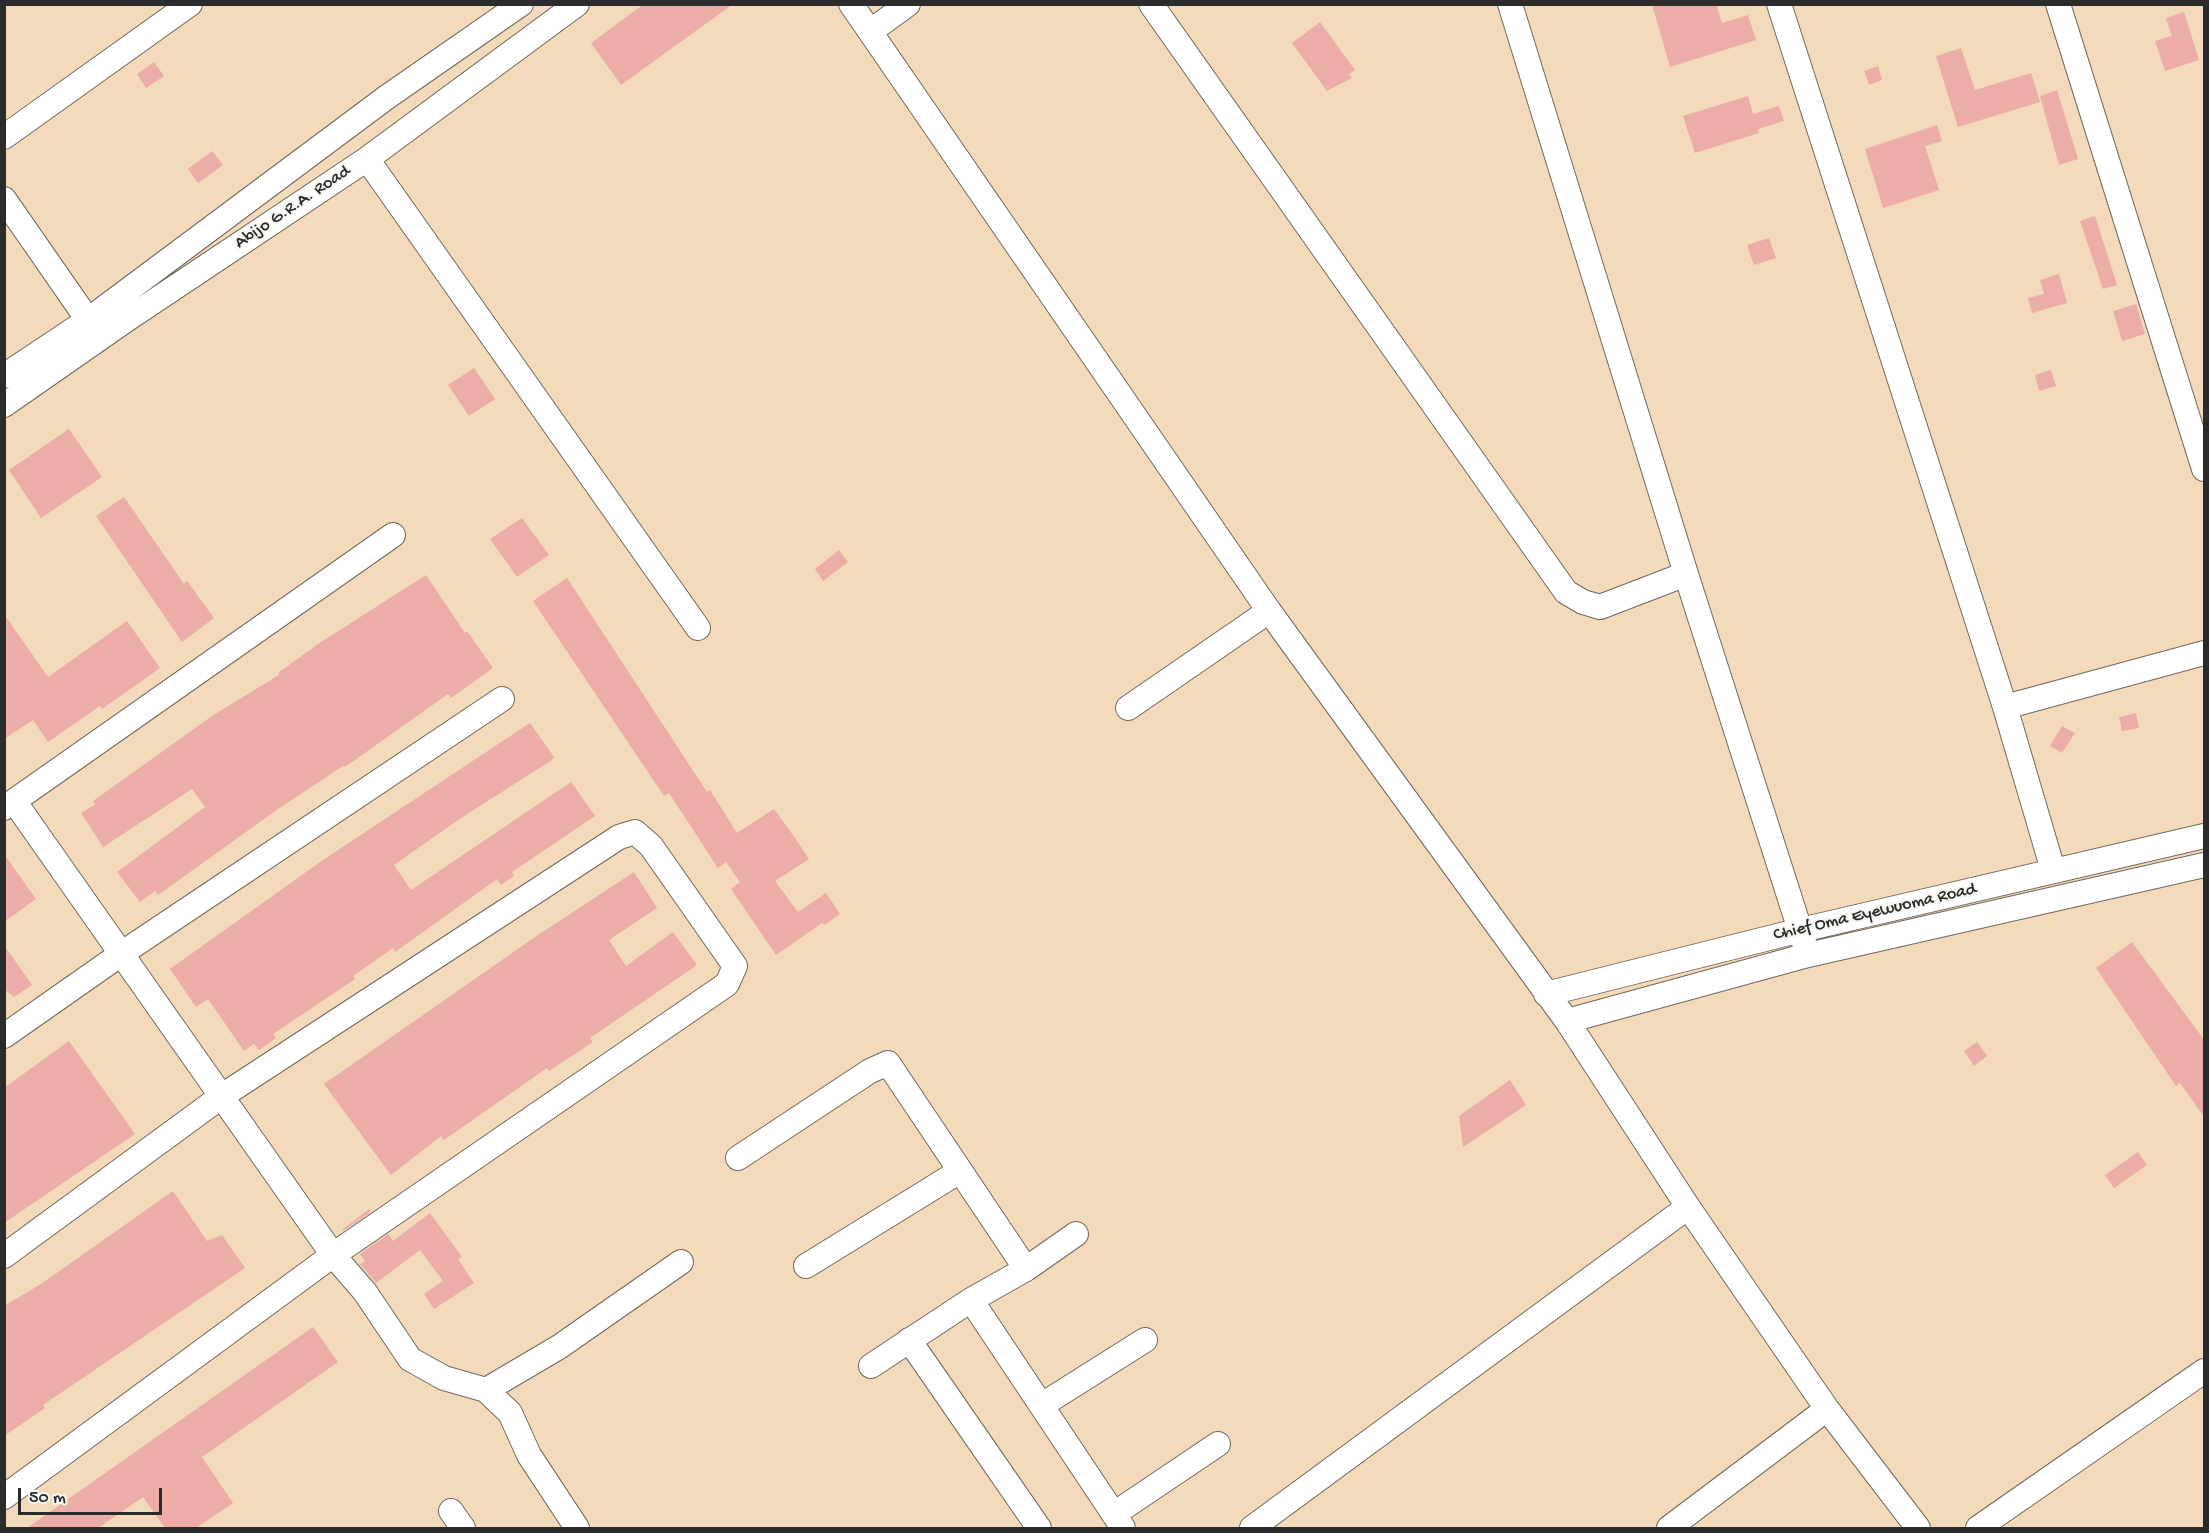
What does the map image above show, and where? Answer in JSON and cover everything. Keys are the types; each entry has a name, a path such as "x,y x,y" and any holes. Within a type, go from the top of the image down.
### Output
{"street":[{"name":"Abijo G.R.A. Road","path":"4,376 88,320 387,97 521,4"},
{"name":"Abijo G.R.A. Road","path":"4,405 126,320 367,159 577,4"},
{"path":"851,4 1269,611 1567,1021 1688,1207 1827,1409 1918,1528"},
{"path":"871,31 908,4"},
{"path":"1151,4 1566,592 1583,602 1600,607 1686,574"},
{"path":"1510,4 1686,574 1808,955"},
{"path":"1779,4 2005,707 2053,870"},
{"path":"2058,4 2205,469"},
{"path":"4,137 180,7"},
{"path":"367,159 698,628"},
{"path":"4,199 88,320"},
{"path":"393,536 9,805 121,954 333,1255 365,1292 410,1359 444,1378 486,1390 510,1413 529,1455 577,1528"},
{"path":"1128,708 1269,611"},
{"path":"2005,707 2205,653"},
{"path":"4,1036 121,954 502,699"},
{"path":"4,1256 222,1096 619,837 635,832 651,846 735,966 727,984 333,1255 4,1497"},
{"name":"Chief Oma Eyewuoma Road","path":"1546,994 1801,930 2205,836"},
{"name":"Chief Oma Eyewuoma Road","path":"1567,1021 1808,955 2205,865"},
{"path":"738,1158 870,1071 888,1063 1026,1269"},
{"path":"806,1266 960,1170"},
{"path":"1252,1528 1688,1207"},
{"path":"872,1366 971,1300 1026,1269 1076,1234"},
{"path":"486,1390 559,1347 681,1262"},
{"path":"971,1300 1118,1521 1218,1444"},
{"path":"909,1340 1039,1528"},
{"path":"1042,1405 1144,1340"},
{"path":"1978,1528 2205,1371"},
{"path":"1669,1528 1827,1409"}],"building":[{"path":"644,4 733,4 621,85 591,43"},
{"path":"1652,4 1716,4 1722,23 1748,15 1756,40 1670,67"},
{"path":"2184,12 2199,60 2165,71 2155,41 2172,36 2166,18"},
{"path":"1320,22 1355,70 1349,74 1352,78 1327,91 1292,43"},
{"path":"1961,48 1975,90 2031,73 2040,102 1958,127 1936,56"},
{"path":"154,62 164,76 146,88 137,74"},
{"path":"1878,66 1882,80 1869,85 1864,71"},
{"path":"2057,90 2078,159 2059,165 2040,96"},
{"path":"1748,96 1753,114 1779,106 1784,121 1758,129 1759,133 1695,153 1683,116"},
{"path":"1937,125 1942,141 1925,146 1939,190 1883,208 1865,149"},
{"path":"212,151 223,165 198,183 188,169"},
{"path":"2095,216 2117,285 2103,289 2080,221"},
{"path":"1769,238 1776,258 1754,265 1747,245"},
{"path":"2059,274 2067,303 2032,313 2028,298 2044,294 2040,280"},
{"path":"2136,304 2145,334 2122,341 2113,311"},
{"path":"474,368 495,399 469,416 448,385"},
{"path":"2051,370 2056,386 2039,391 2035,375"},
{"path":"69,429 102,477 41,518 9,470"},
{"path":"124,497 184,584 187,581 214,618 182,642 96,516"},
{"path":"522,518 549,555 517,577 490,539"},
{"path":"839,550 848,562 823,581 815,569"},
{"path":"426,575 465,633 467,631 493,668 451,698 448,694 345,767 343,766 278,809 158,895 155,891 140,902 117,872 205,807 192,789 103,847 81,813 96,804 93,801 212,716 279,675 278,673 318,644"},
{"path":"567,578 707,792 710,790 737,833 774,809 795,838 809,859 775,881 798,912 826,893 840,914 824,925 822,923 776,955 731,889 740,882 726,862 718,868 669,793 664,796 533,601"},
{"path":"4,614 48,677 127,621 160,668 102,709 100,706 48,742 33,720 4,739"},
{"path":"2136,713 2139,728 2122,731 2119,717"},
{"path":"530,723 554,757 552,760 458,820 394,865 411,890 571,782 595,816 512,872 514,876 501,885 497,879 395,952 393,948 353,976 355,979 273,1034 276,1038 259,1050 254,1044 244,1051 208,999 196,1007 170,969 323,860"},
{"path":"2062,726 2075,733 2062,753 2050,746"},
{"path":"4,854 36,899 4,922"},
{"path":"634,872 657,908 609,940 626,966 673,932 697,965 590,1038 593,1042 549,1071 547,1068 444,1140 441,1136 391,1175 324,1084 538,935"},
{"path":"2132,942 2205,1041 2205,1118 2180,1083 2176,1086 2096,968"},
{"path":"4,945 32,985 14,997 4,989"},
{"path":"69,1041 135,1134 4,1223 4,1088"},
{"path":"1977,1042 1987,1056 1974,1066 1964,1051"},
{"path":"1510,1080 1526,1105 1463,1147 1459,1116"},
{"path":"2138,1152 2147,1165 2114,1188 2105,1175"},
{"path":"173,1191 207,1241 222,1235 245,1268 43,1405 45,1408 4,1436 4,1306 41,1284"},
{"path":"369,1209 371,1212 342,1230"},
{"path":"430,1213 462,1257 458,1259 474,1283 434,1309 424,1294 443,1281 420,1250 376,1283 360,1264 365,1261 360,1254 388,1234 393,1241"},
{"path":"313,1327 338,1362 202,1457 233,1503 196,1528 165,1528 143,1497 98,1528 27,1528"}]}
